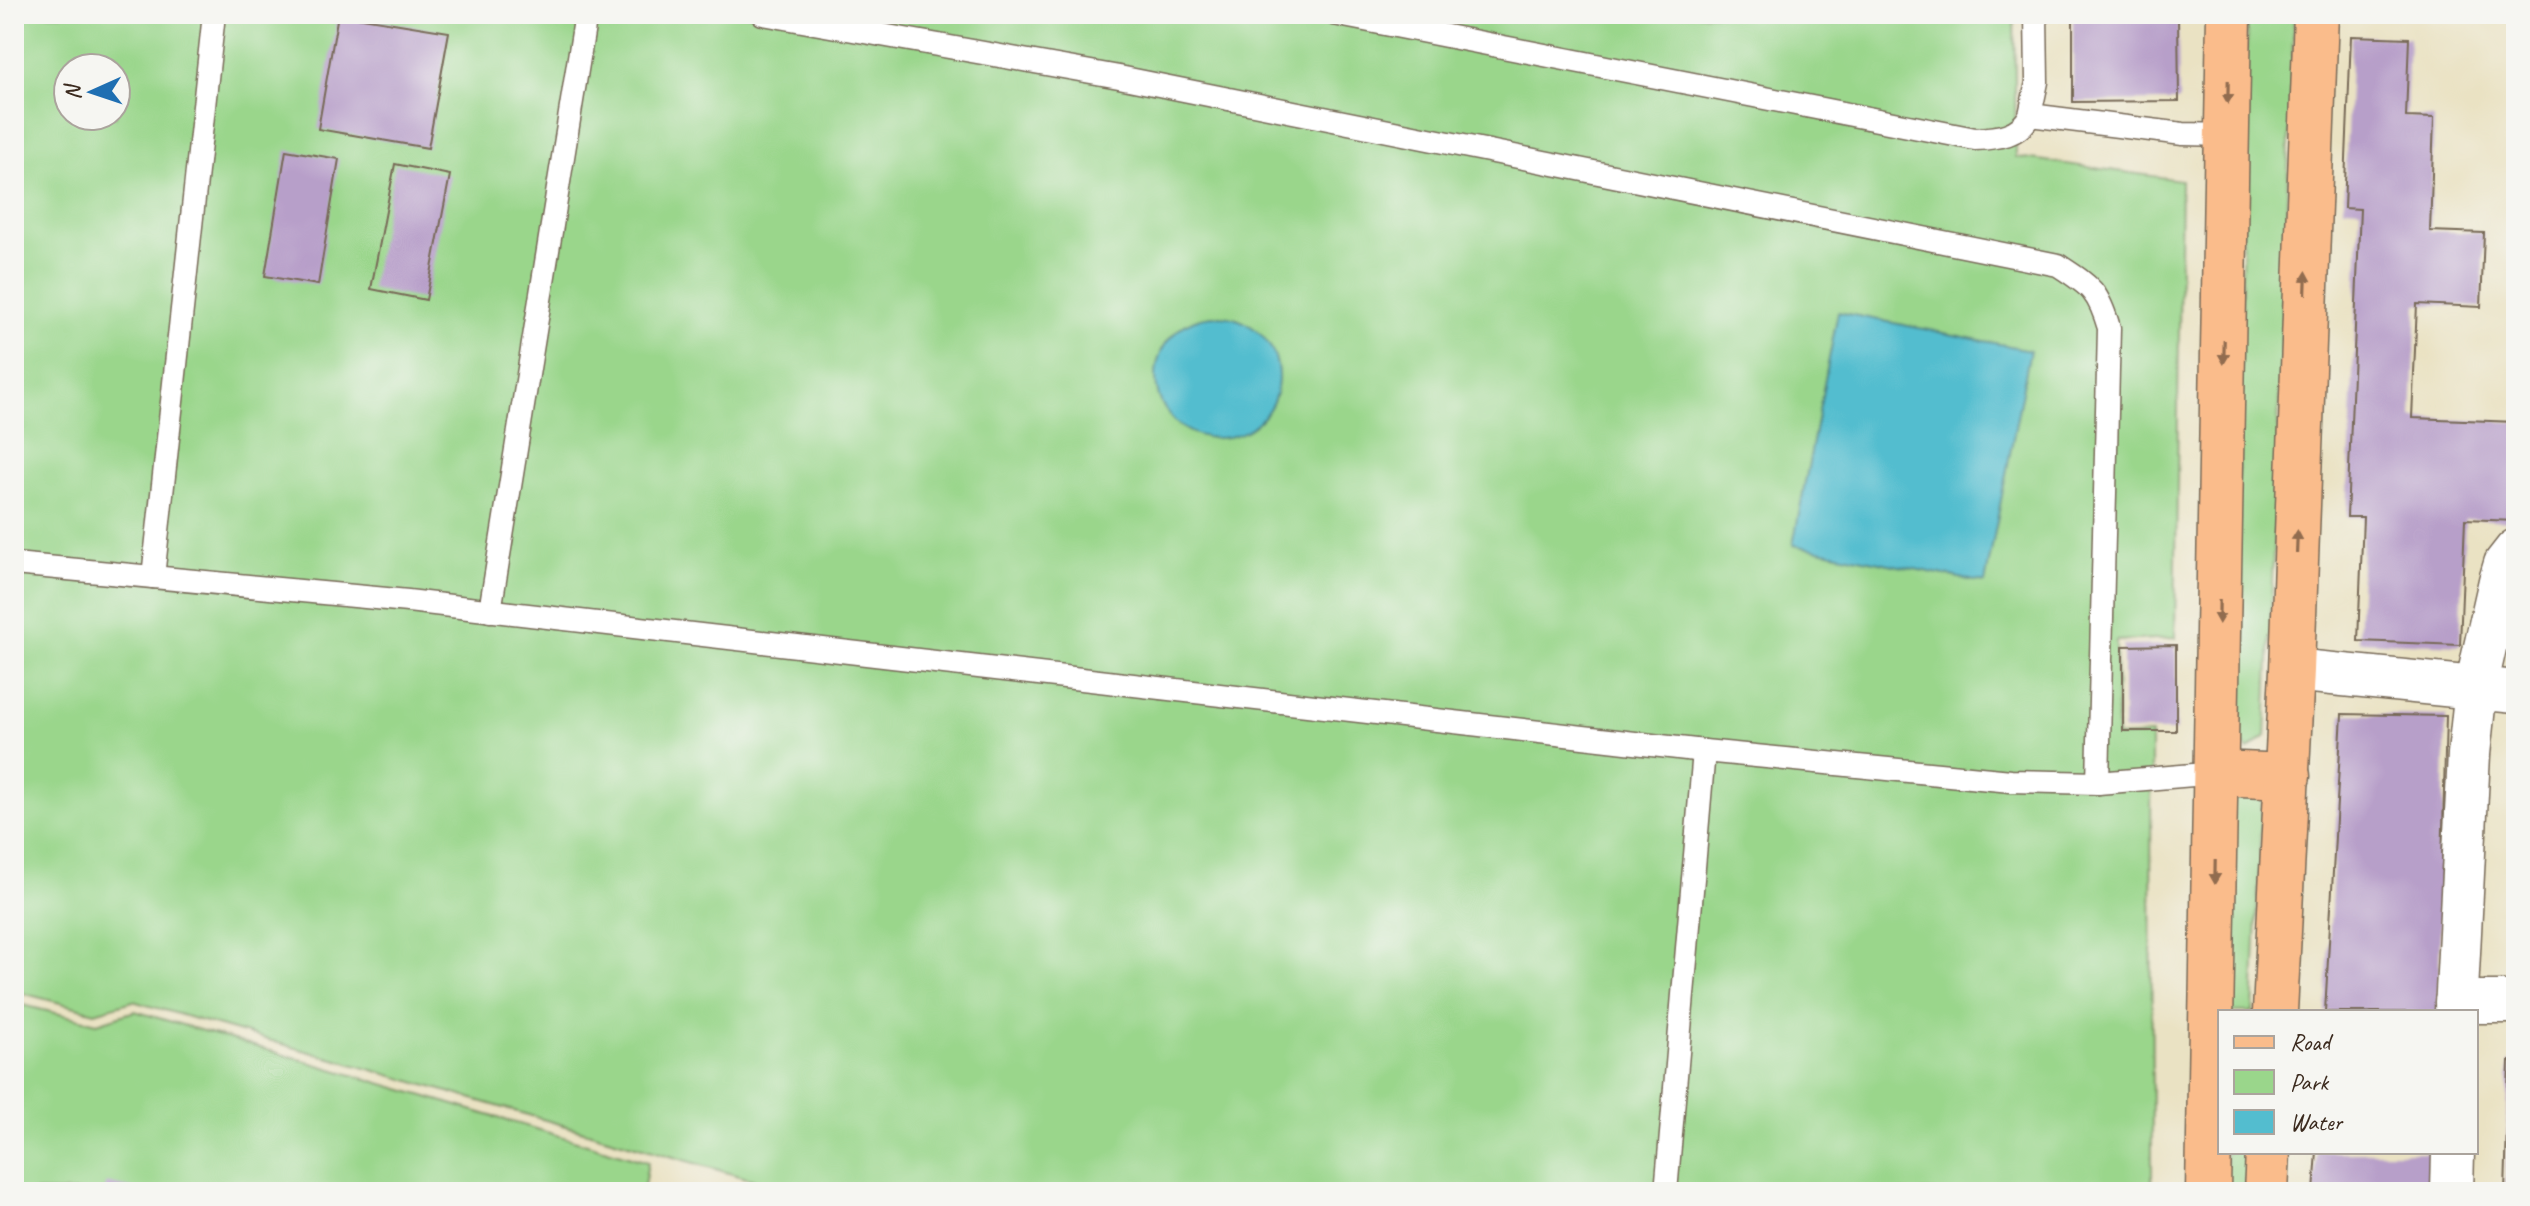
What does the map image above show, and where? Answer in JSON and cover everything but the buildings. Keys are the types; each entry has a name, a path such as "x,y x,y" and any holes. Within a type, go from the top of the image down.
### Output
{"main road":[{"path":"2208,1192 2229,14"},
{"path":"2275,1010 2288,776 2316,14"},
{"path":"2217,773 2288,776"},
{"path":"2266,1192 2268,1154"}],"street":[{"path":"2516,550 2505,564 2500,581 2496,689 2469,754 2456,1007 2516,1002"},
{"path":"2292,670 2496,689"},
{"path":"2452,1192 2453,1154"}],"lane":[{"path":"153,577 214,14"},
{"path":"490,611 586,14"},
{"path":"763,14 1119,77 2058,265 2086,284 2100,299 2109,328 2098,783"},
{"path":"1334,14 1975,139 2013,133 2024,127 2030,115 2037,82 2036,14"},
{"path":"2030,115 2183,134 2227,135"},
{"path":"14,564 490,611 1704,751 2011,781 2098,783 2217,773"},
{"path":"1666,1192 1704,751"}],"green space":[{"path":"14,14 2014,14 2016,157 2181,180 2175,638 2116,641 2117,737 2151,735 2152,1192 795,1192 133,1001 95,1012 14,991"},
{"path":"2247,14 2294,14 2266,736 2249,750 2233,735"},
{"path":"2231,792 2262,793 2253,1010 2228,1010"},
{"path":"14,1003 97,1023 135,1011 648,1162 643,1192 14,1192"},
{"path":"2226,1154 2247,1154 2245,1192 2225,1192"}],"water":[{"path":"1838,312 2030,350 1985,583 1793,545"},
{"path":"1217,316 1240,320 1260,334 1274,354 1278,377 1274,400 1260,420 1240,434 1217,438 1194,434 1174,420 1160,400 1156,377 1160,354 1174,334 1194,320"}]}
